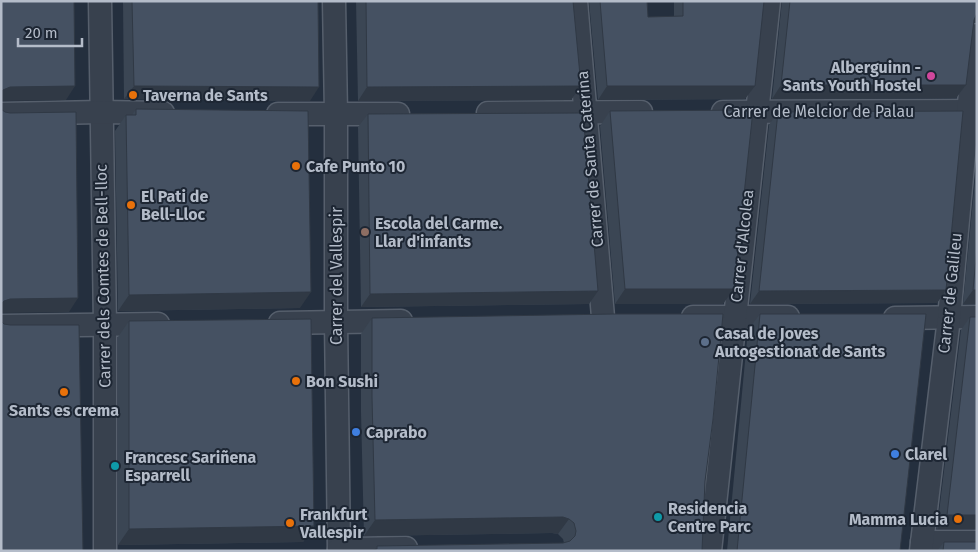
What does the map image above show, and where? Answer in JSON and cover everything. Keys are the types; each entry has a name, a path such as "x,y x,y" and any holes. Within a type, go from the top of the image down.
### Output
{"street":[{"name":"Carrer dels Comtes de Bell-lloc","path":"100,1 105,325 105,551"},
{"name":"Carrer del Vallespir","path":"334,1 339,550"},
{"name":"Carrer de Santa Caterina","path":"576,1 603,317"},
{"name":"Carrer d'Alcolea","path":"710,551 769,1"},
{"name":"Carrer de Galileu","path":"921,546 972,111 977,34"},
{"name":"Carrer de Melcior de Palau","path":"700,112 972,111"},
{"path":"468,113 661,112"},
{"path":"1,114 179,113"},
{"path":"258,114 419,114"},
{"path":"672,317 810,317"},
{"path":"879,318 977,317"},
{"path":"261,323 419,320"},
{"path":"1,326 174,324"},
{"path":"921,546 977,542"},
{"path":"339,550 345,548 352,550 426,548"}],"building":[{"path":"1,1 74,1 75,86 10,87 1,92"},
{"path":"132,1 318,1 319,87 134,86"},
{"path":"366,1 573,1 581,86 367,87"},
{"path":"600,1 647,1 648,17 683,16 683,1 764,1 755,86 607,86"},
{"path":"790,1 977,1 977,13 974,20 966,85 781,85"},
{"path":"1,109 10,113 76,112 78,298 10,299 1,304"},
{"path":"136,109 308,111 311,292 129,295 126,115 136,115"},
{"path":"753,110 734,289 625,289 610,111"},
{"path":"963,111 946,290 759,291 778,112"},
{"path":"583,113 598,291 370,294 368,114"},
{"path":"977,248 977,290 973,290"},
{"path":"723,314 705,481 702,551 375,551 377,546 563,543 570,541 575,536 576,531 574,523 563,517 375,520 372,318"},
{"path":"760,314 926,314 900,551 737,551"},
{"path":"970,317 977,317 977,515 947,515"},
{"path":"311,319 314,526 129,529 129,321"},
{"path":"1,321 4,324 10,325 79,325 83,551 1,551"},
{"path":"944,542 977,542 977,551 943,551"}],"place":[{"name":"Alberguinn - Sants Youth Hostel","path":"931,76"},
{"name":"Taverna de Sants","path":"133,95"},
{"name":"Cafe Punto 10","path":"296,166"},
{"name":"El Pati de Bell-Lloc","path":"131,205"},
{"name":"Escola del Carme. Llar d'infants","path":"365,232"},
{"name":"Casal de Joves Autogestionat de Sants","path":"705,342"},
{"name":"Bon Sushi","path":"296,381"},
{"name":"Sants es crema","path":"64,392"},
{"name":"Caprabo","path":"356,432"},
{"name":"Clarel","path":"895,454"},
{"name":"Francesc Sariñena Esparrell","path":"115,466"},
{"name":"Residencia Centre Parc","path":"658,517"},
{"name":"Mamma Lucia","path":"958,519"},
{"name":"Frankfurt Vallespir","path":"290,523"}]}
